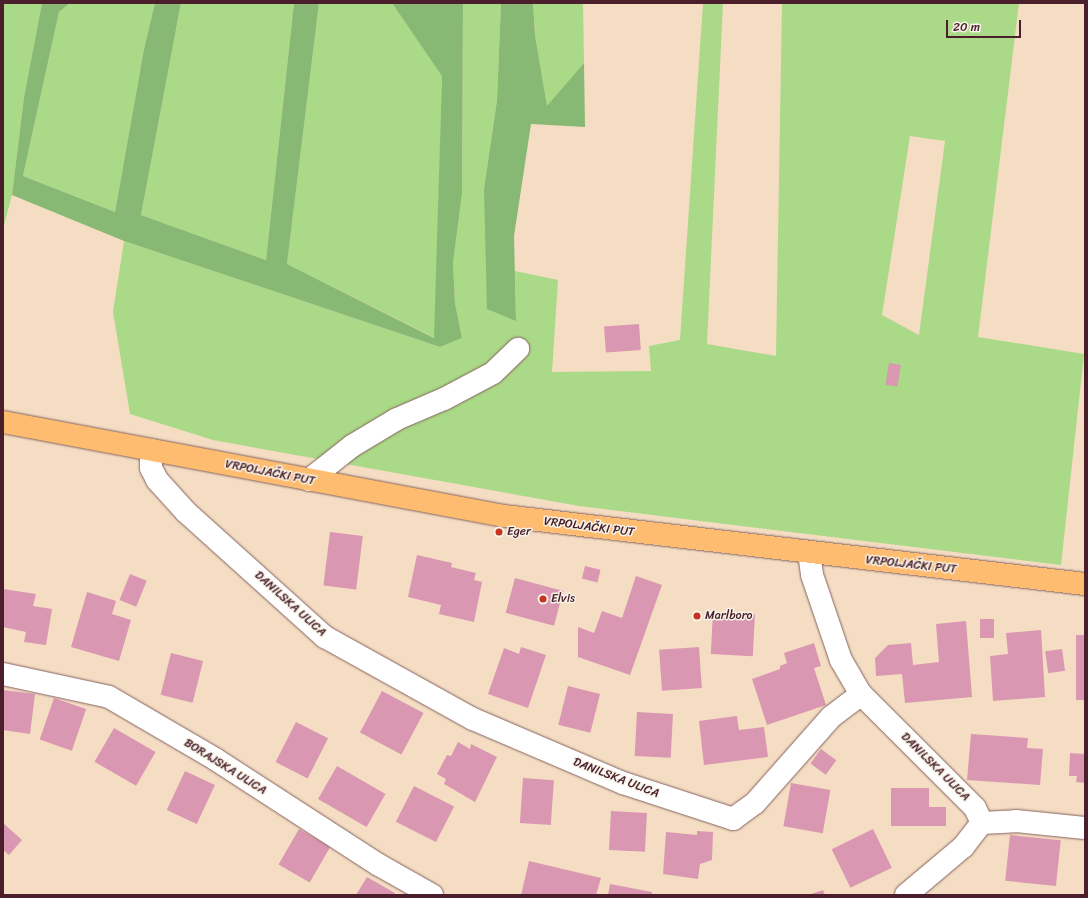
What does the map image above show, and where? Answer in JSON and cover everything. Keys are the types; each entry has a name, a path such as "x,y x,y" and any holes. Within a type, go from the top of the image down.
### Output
{"main road":[{"name":"VRPOLJAČKI PUT","path":"3,422 504,516 809,553 1085,584"}],"street":[{"path":"309,480 352,446 397,419 444,398 493,373 518,349"},
{"name":"DANILSKA ULICA","path":"151,450 150,468 157,480 186,512 325,637 473,719 623,783 733,819 755,803 831,717 861,694 971,803 982,823"},
{"path":"809,553 812,575 841,660 861,694"},
{"name":"BORAJSKA ULICA","path":"3,674 109,697 215,759 379,865 432,895"},
{"path":"906,895 963,847 982,823 1016,822 1085,828"}],"green space":[{"path":"3,3 42,3 24,97 12,195 3,229"},
{"path":"42,3 70,3 59,12 23,176 115,212 144,49 155,3 181,3 141,215 266,260 294,3 319,3 287,264 434,338 442,76 392,3 463,3 462,194 453,263 455,303 462,338 440,347 124,241 12,195 24,97"},
{"path":"70,3 155,3 144,49 115,212 23,176 59,12"},
{"path":"181,3 294,3 266,260 141,215"},
{"path":"319,3 392,3 442,75 435,338 287,264"},
{"path":"463,3 501,3 497,100 484,189 516,321 515,271 558,280 552,372 651,371 649,346 680,340 703,3 723,3 707,344 776,356 782,3 1019,3 978,337 1084,354 1061,565 579,506 213,440 130,414 113,312 124,241 440,347 462,338 455,303 453,263 462,194","holes":["910,136 945,141 919,335 882,315"]},
{"path":"501,3 533,3 535,35 547,106 584,63 585,127 531,124 514,236 516,321 487,309 484,189 497,100"},
{"path":"533,3 583,3 584,63 547,107 535,35"}],"building":[{"path":"639,324 641,350 606,352 604,326"},
{"path":"889,363 901,365 897,387 886,385"},
{"path":"330,532 363,536 356,590 323,586"},
{"path":"417,555 452,563 451,567 476,573 474,580 482,582 474,622 439,614 441,605 408,597"},
{"path":"585,566 601,570 597,582 582,579"},
{"path":"130,574 147,581 136,607 120,600"},
{"path":"636,576 662,585 630,675 578,657 578,627 594,633 602,611 622,618"},
{"path":"515,578 563,591 554,626 506,613"},
{"path":"3,589 36,594 33,606 52,609 46,645 24,642 26,632 3,627"},
{"path":"87,592 116,601 112,614 131,620 119,661 71,647"},
{"path":"713,612 755,614 753,656 711,654"},
{"path":"980,619 994,619 994,638 980,638"},
{"path":"966,621 972,697 905,703 902,674 876,676 875,658 888,645 911,643 913,665 939,662 936,624"},
{"path":"1041,630 1045,697 993,701 990,656 1008,654 1006,633"},
{"path":"1076,635 1085,635 1085,700 1076,700"},
{"path":"814,643 821,666 814,668 826,705 767,725 752,679 780,669 780,666 787,663 784,653"},
{"path":"521,647 546,655 528,708 488,694 504,648 519,654"},
{"path":"699,647 702,688 662,691 659,650"},
{"path":"1062,649 1065,671 1048,673 1045,651"},
{"path":"171,653 203,661 193,703 161,695"},
{"path":"568,686 600,694 590,733 558,725"},
{"path":"3,690 35,694 30,734 3,730"},
{"path":"382,691 423,713 401,755 360,732"},
{"path":"54,698 86,709 72,751 40,740"},
{"path":"637,712 673,714 671,758 635,756"},
{"path":"737,716 739,730 764,727 768,757 704,765 699,721"},
{"path":"296,722 328,738 308,778 276,762"},
{"path":"114,728 156,752 136,786 94,762"},
{"path":"971,734 1028,738 1027,748 1043,749 1040,785 967,780"},
{"path":"458,742 470,749 471,744 497,757 475,802 444,784 446,779 437,774 447,755 451,756"},
{"path":"821,749 836,760 826,775 810,764"},
{"path":"1070,753 1085,754 1085,783 1076,782 1077,776 1069,776"},
{"path":"337,766 385,794 366,827 318,799"},
{"path":"185,771 215,785 197,824 167,810"},
{"path":"523,778 554,780 551,825 520,823"},
{"path":"791,783 830,790 823,833 783,826"},
{"path":"414,786 454,806 436,842 396,822"},
{"path":"891,788 929,788 929,807 946,807 946,826 891,826"},
{"path":"611,811 647,813 645,852 609,850"},
{"path":"3,823 22,840 9,855 3,850"},
{"path":"299,829 330,847 310,883 278,865"},
{"path":"873,829 892,868 851,888 832,849"},
{"path":"697,831 713,832 712,860 700,864 698,879 663,874 666,832 697,835"},
{"path":"1010,835 1061,840 1056,886 1005,881"},
{"path":"529,861 601,878 596,895 521,895"},
{"path":"367,877 395,893 394,895 356,895"},
{"path":"610,884 652,892 652,895 608,895"},
{"path":"823,890 825,895 808,895"}],"place":[{"name":"Eger","path":"499,532"},
{"name":"Elvis","path":"543,599"},
{"name":"Marlboro","path":"697,616"}]}
